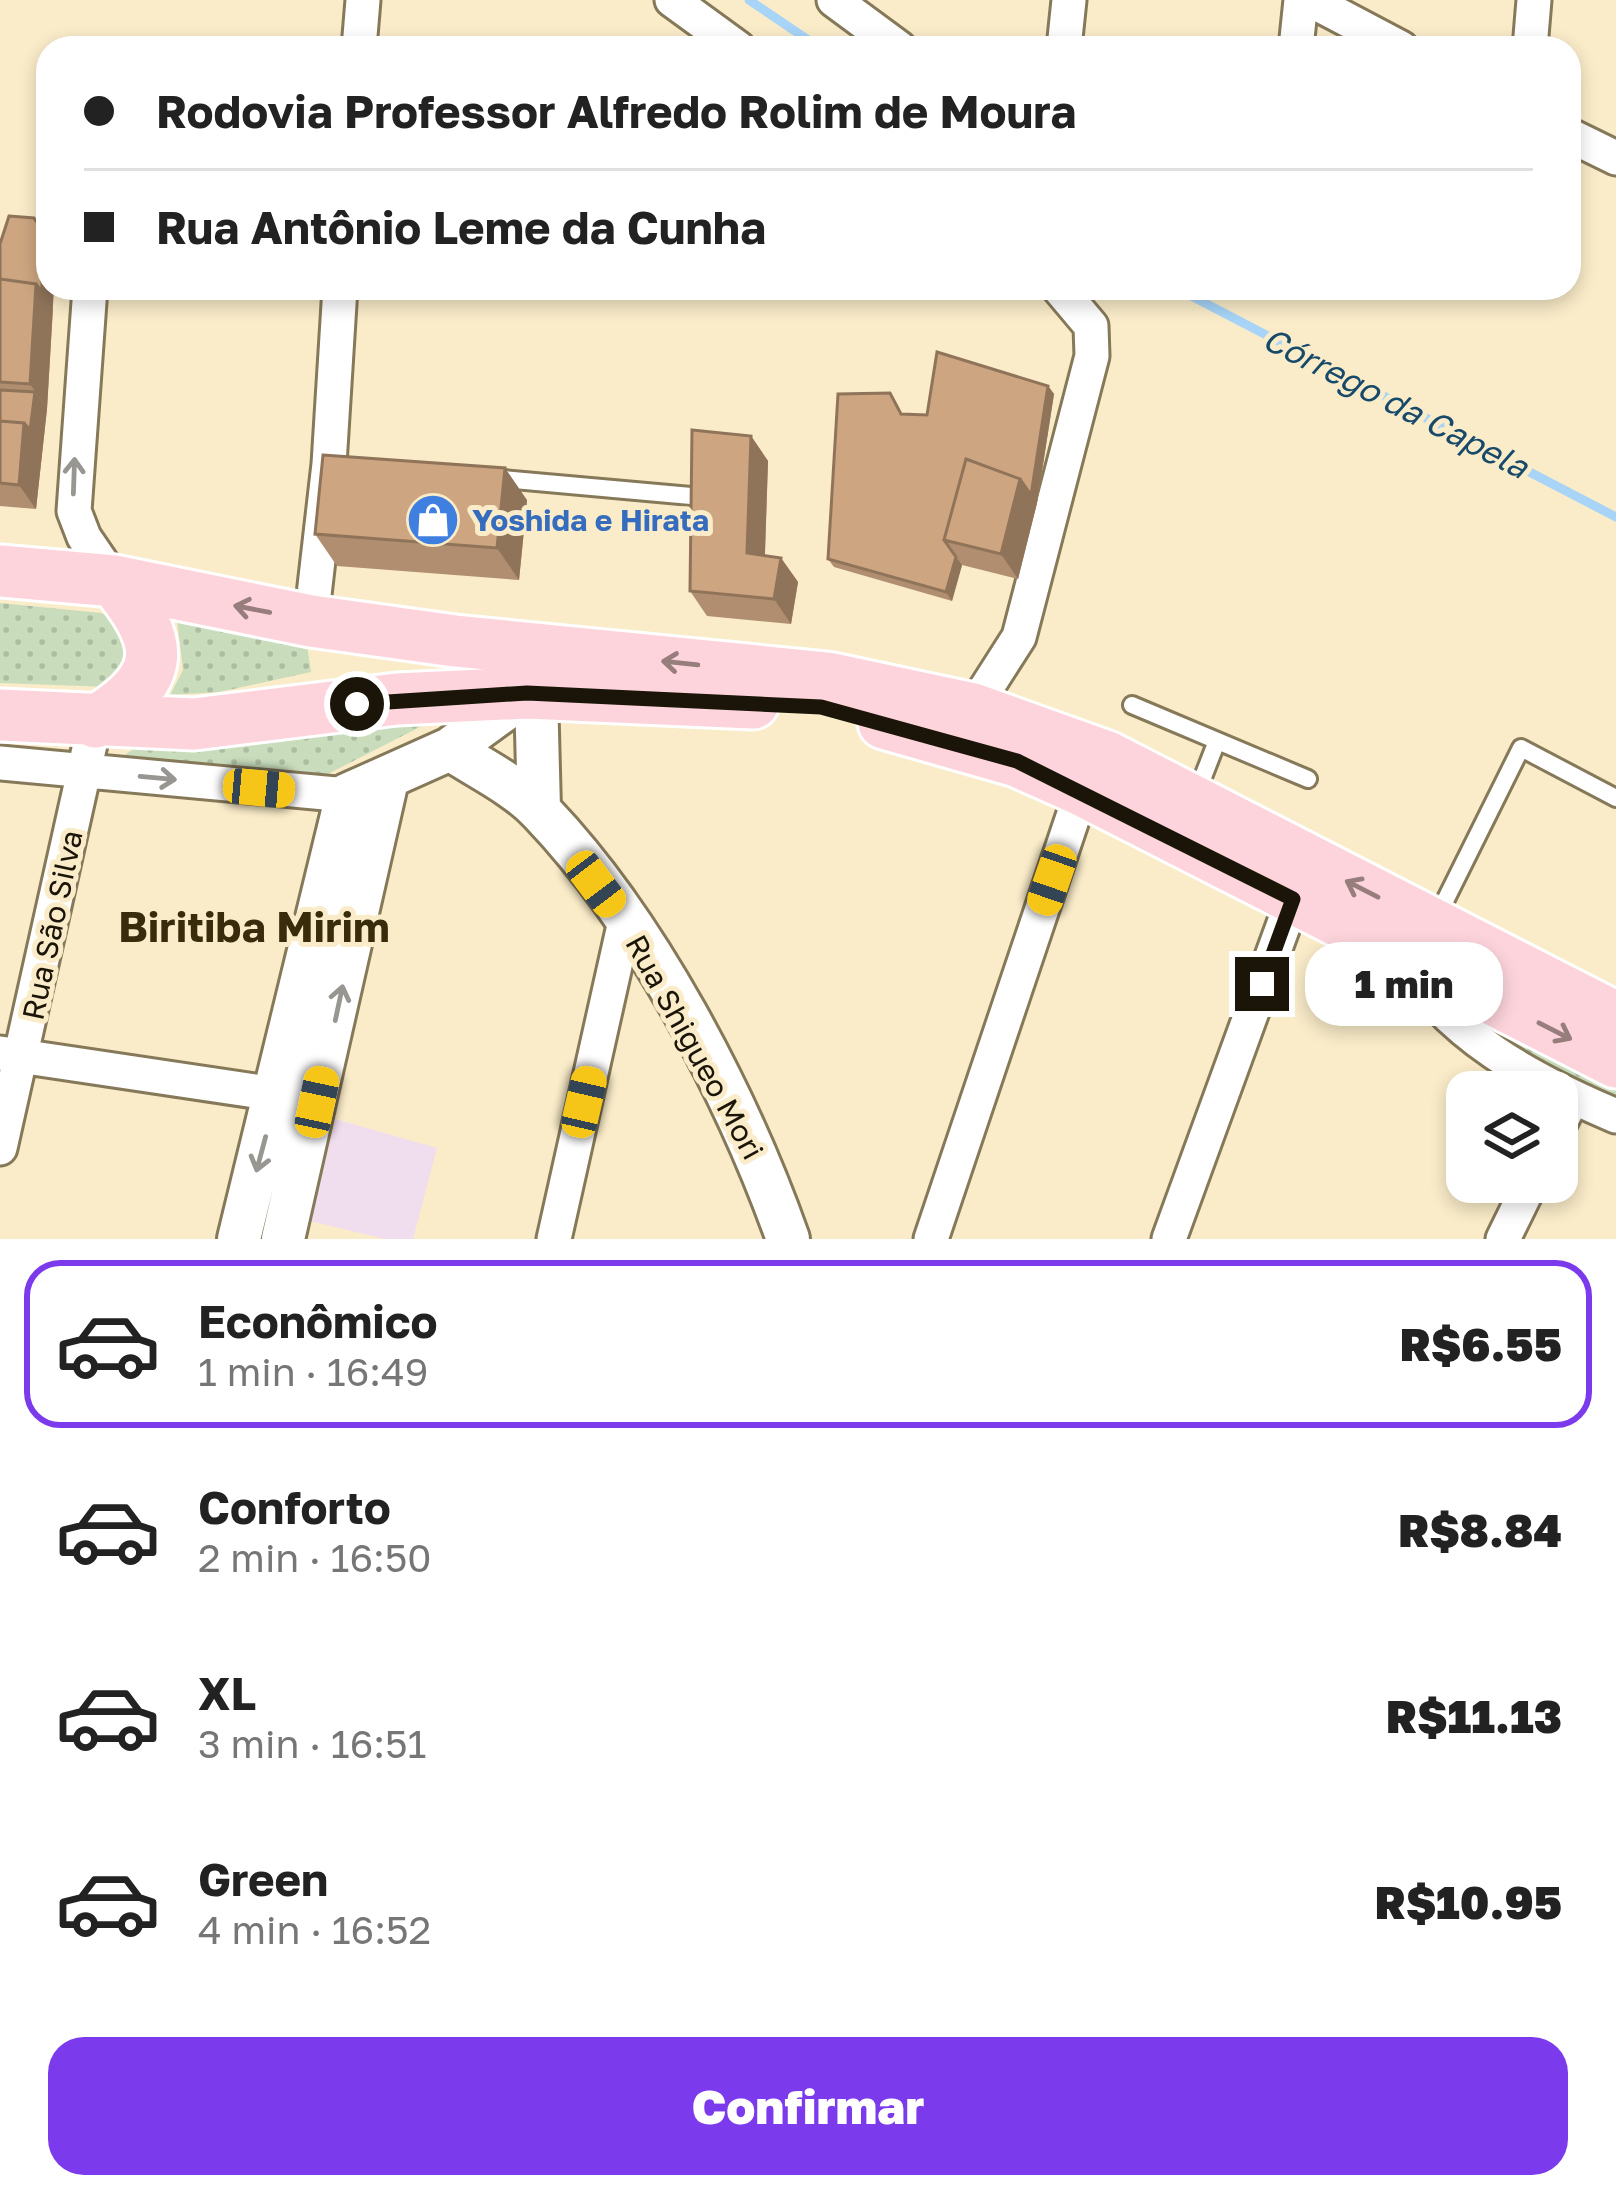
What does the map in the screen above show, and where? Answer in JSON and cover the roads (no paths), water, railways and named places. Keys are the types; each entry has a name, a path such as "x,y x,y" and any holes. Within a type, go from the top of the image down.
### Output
{"main road":[{"path":"0,572 114,581 311,621 455,641 827,678 974,709 1107,757 1193,801 1616,1061"},
{"path":"95,722 140,690 153,655 140,611 114,581"},
{"path":"0,715 194,724 397,699 532,693 821,707 943,737 1082,790 1293,899 1414,937 1616,1018"}],"street":[{"path":"360,36 363,0"},
{"path":"672,0 722,36"},
{"path":"834,0 883,36"},
{"path":"1066,36 1070,0"},
{"path":"1298,36 1305,0 1377,36"},
{"path":"1531,36 1534,0"},
{"path":"1581,141 1616,158"},
{"path":"89,300 74,512 84,537 114,581"},
{"path":"311,621 341,465 340,300"},
{"path":"974,709 1019,637 1092,356 1091,326 1071,300"},
{"path":"0,764 347,795 450,749 532,693"},
{"path":"532,693 539,809"},
{"name":"Rua São Silva","path":"0,1148 12,1054 95,722"},
{"path":"0,737 84,771"},
{"name":"Rua Shigueo Mori","path":"450,749 539,809 625,921 706,1058 765,1174 788,1239"},
{"path":"239,1239 297,1098 387,779"},
{"path":"932,1239 1082,790"},
{"path":"283,1239 297,1098 347,795"},
{"path":"1169,1239 1293,899"},
{"path":"554,1239 625,921"},
{"path":"1414,937 1424,994 1461,1031 1529,1071"},
{"path":"12,1054 297,1098"},
{"path":"1578,1099 1616,1116"},
{"path":"1503,1239 1521,1203"}],"lane":[{"path":"465,476 691,496"},
{"path":"1132,705 1308,779"},
{"path":"1193,801 1217,741"},
{"path":"1414,937 1521,748 1616,798"}],"waterway":[{"name":"Córrego da Capela","path":"749,0 802,36"},
{"name":"Córrego da Capela","path":"1199,300 1616,517"}],"place":[{"name":"Yoshida e Hirata","path":"433,520"}],"district":[{"name":"Biritiba Mirim","path":"254,926"}]}
